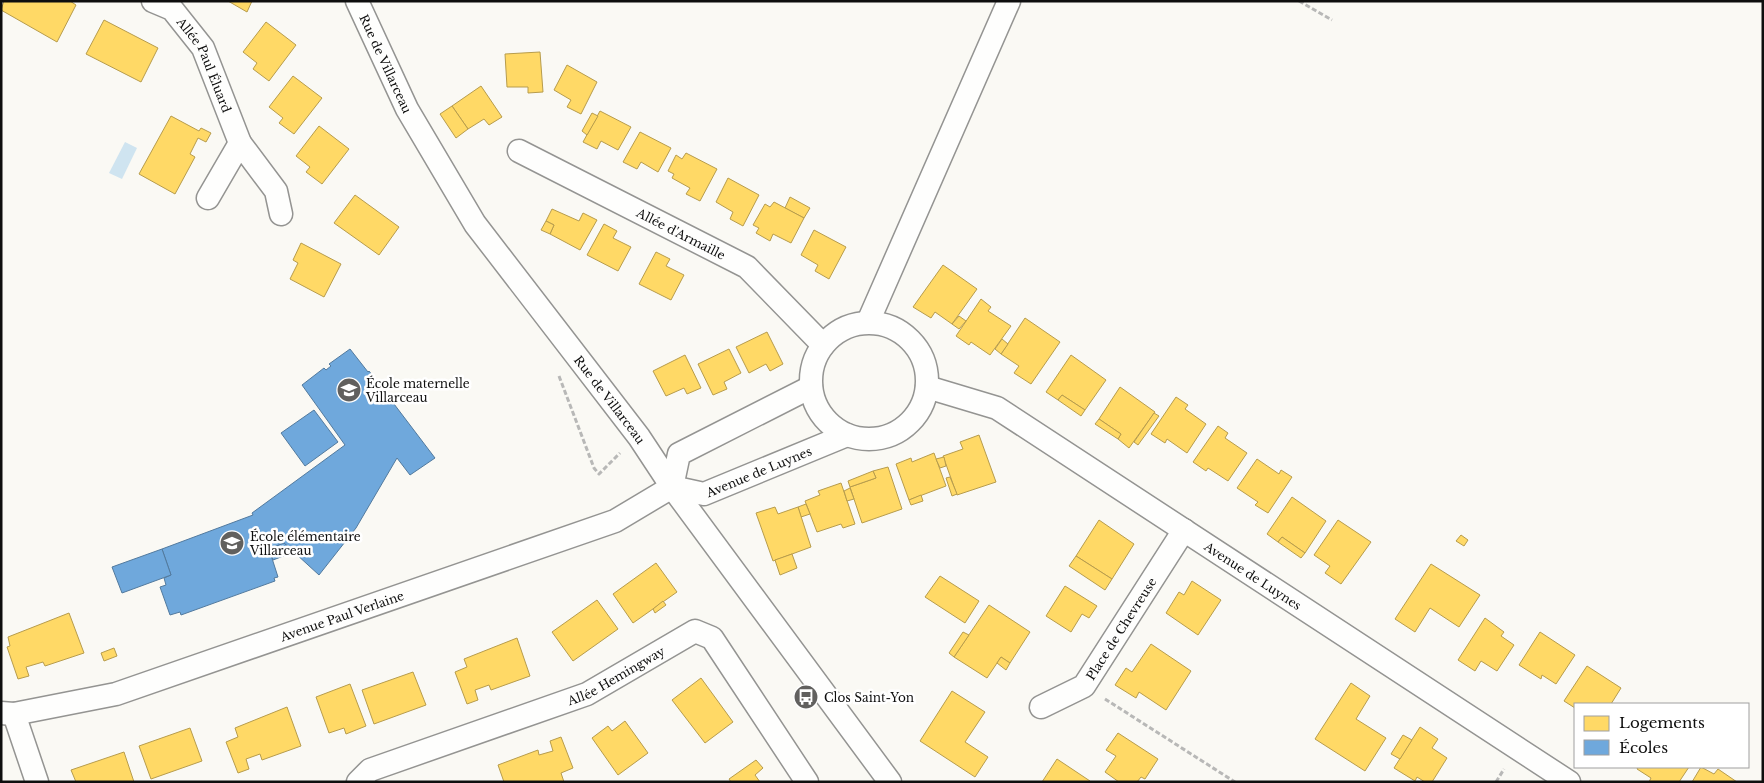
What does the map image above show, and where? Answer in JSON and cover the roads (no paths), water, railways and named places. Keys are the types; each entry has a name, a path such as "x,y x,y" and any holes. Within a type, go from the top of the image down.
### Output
{"street":[{"name":"Allée Paul Éluard","path":"153,1 172,9 203,48 240,143 276,191 281,214"},
{"name":"Rue de Villarceau","path":"357,1 407,109 475,224 639,436 672,488 890,782"},
{"path":"868,322 1009,1"},
{"path":"208,198 240,143"},
{"name":"Allée d'Armaille","path":"519,151 747,267 823,345"},
{"path":"868,322 880,323 896,329 910,339 920,353 926,370 927,387 923,404 913,420 899,431 882,438 864,439 847,435 834,427 823,416 815,402 811,387 815,358 823,345 834,334 847,326 868,322"},
{"path":"672,488 679,454 811,387"},
{"name":"Avenue de Luynes","path":"927,387 997,408 1569,782"},
{"name":"Avenue de Luynes","path":"672,488 704,494 847,435"},
{"name":"Avenue Paul Verlaine","path":"8,713 116,694 615,521 672,488"},
{"name":"Place de Chevreuse","path":"1041,707 1084,686 1184,530"},
{"name":"Allée Hemingway","path":"358,782 370,770 587,694 695,630 712,638 807,782"},
{"path":"8,713 37,782"}],"water":[{"path":"125,142 137,148 122,179 109,173"}],"place":[{"name":"École maternelle Villarceau","path":"349,390"},
{"name":"École élémentaire Villarceau","path":"232,543"},
{"name":"Clos Saint-Yon","path":"806,697"}]}
